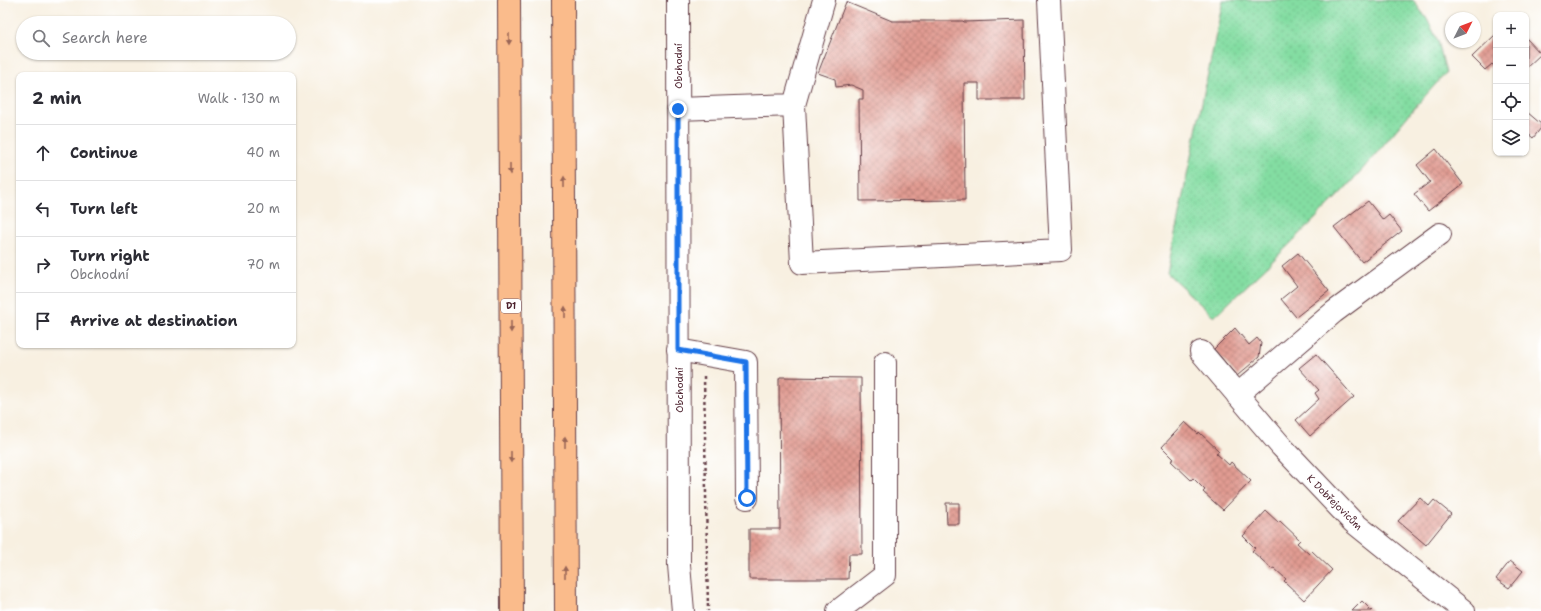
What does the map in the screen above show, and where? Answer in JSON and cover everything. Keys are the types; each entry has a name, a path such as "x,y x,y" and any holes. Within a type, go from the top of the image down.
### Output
{"highway":[{"name":"D1","path":"509,0 512,611"},
{"path":"563,0 566,611"}],"street":[{"name":"Obchodní","path":"678,0 679,565 683,611"},
{"path":"824,0 794,105 802,263 1061,250 1049,0"},
{"path":"678,109 794,105"},
{"path":"1237,395 1334,312 1440,234"},
{"path":"678,350 746,362 747,498"},
{"name":"K Dobřejovicům","path":"1201,352 1281,446 1353,522 1464,611"},
{"path":"838,611 885,575 885,363"}],"path":[{"path":"703,354 708,611"}],"green space":[{"path":"1223,0 1413,0 1427,19 1438,41 1446,73 1336,198 1214,317 1167,273"}],"building":[{"path":"846,2 892,21 964,22 1024,20 1025,100 979,100 979,83 964,83 965,200 860,201 859,99 863,99 863,90 851,85 836,87 835,79 818,73"},
{"path":"1493,37 1493,65 1492,64 1485,70 1472,57"},
{"path":"1529,41 1541,54 1529,65"},
{"path":"1529,114 1541,124 1541,128 1533,138 1529,135"},
{"path":"1436,149 1463,184 1428,211 1414,194 1430,182 1417,165"},
{"path":"1368,201 1383,220 1389,215 1402,231 1362,262 1334,227"},
{"path":"1298,253 1329,291 1296,317 1281,299 1297,286 1282,266"},
{"path":"1235,328 1249,345 1257,338 1261,343 1259,357 1237,376 1214,349"},
{"path":"1316,354 1354,397 1310,436 1296,420 1319,399 1315,393 1319,390 1299,368"},
{"path":"780,377 861,378 862,554 849,554 848,579 749,579 749,529 780,529"},
{"path":"1185,422 1198,434 1199,432 1219,451 1216,453 1229,465 1231,462 1251,481 1223,510 1203,492 1205,490 1193,478 1191,480 1171,461 1174,459 1162,447"},
{"path":"1420,498 1429,506 1434,500 1451,514 1426,545 1398,521"},
{"path":"946,503 959,503 959,524 947,524"},
{"path":"1266,511 1279,523 1280,521 1300,540 1297,543 1309,554 1312,551 1332,570 1304,600 1284,581 1286,579 1252,551 1255,548 1243,536"},
{"path":"1510,561 1523,571 1509,588 1496,579"},
{"path":"1362,601 1372,611 1352,611"}],"route":[{"path":"678,109 678,350 746,362 747,498"}]}
